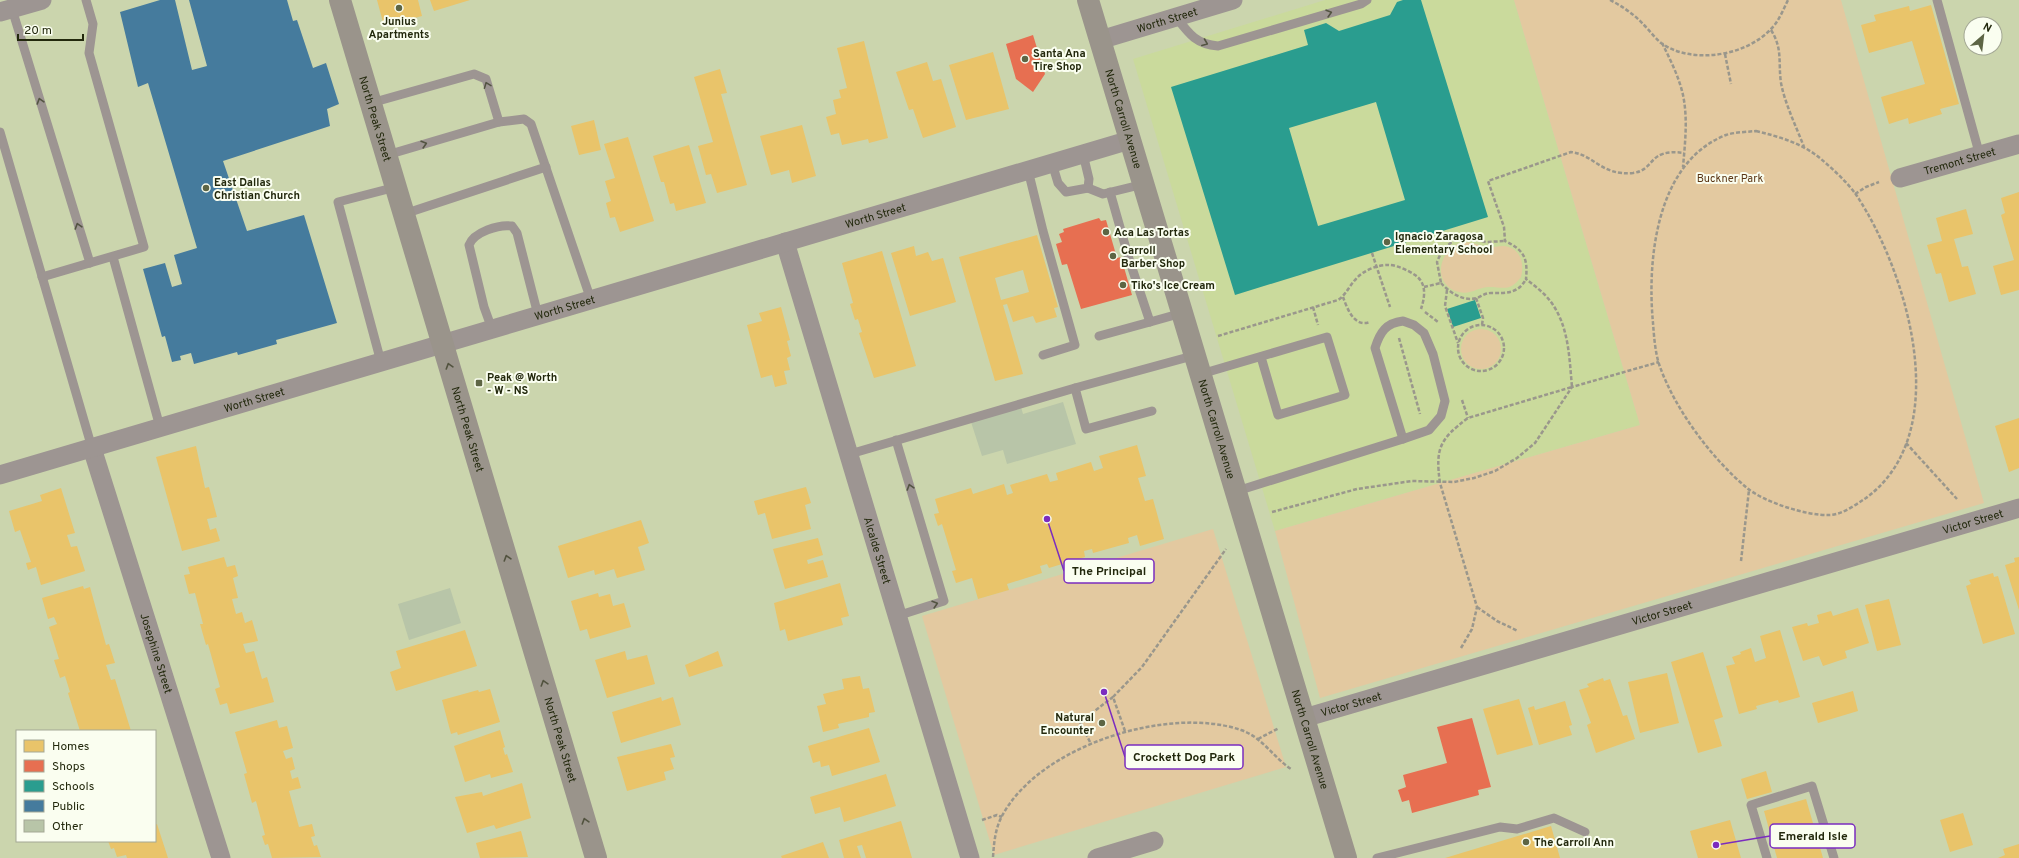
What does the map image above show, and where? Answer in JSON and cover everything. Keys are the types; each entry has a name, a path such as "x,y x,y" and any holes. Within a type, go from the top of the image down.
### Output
{"main road":[{"name":"North Peak Street","path":"340,0 596,858"},
{"name":"North Carroll Avenue","path":"1088,0 1184,312 1198,365 1346,858"}],"street":[{"path":"6,11 42,0"},
{"name":"Worth Street","path":"1100,40 1234,0"},
{"name":"Worth Street","path":"0,475 1130,140"},
{"name":"Tremont Street","path":"1900,178 2019,144"},
{"name":"Alcalde Street","path":"785,242 850,454 970,858"},
{"name":"Josephine Street","path":"92,448 221,858"},
{"name":"Victor Street","path":"1304,718 2019,508"},
{"path":"1097,858 1154,841"}],"lane":[{"path":"42,277 144,247 89,53 93,24 86,0"},
{"path":"1176,17 1187,32 1204,44 1218,46 1361,4 1367,0"},
{"path":"1937,0 1980,156"},
{"path":"6,11 90,263"},
{"path":"371,103 474,74 486,79 499,122"},
{"path":"387,155 499,122 520,119 531,124 591,300"},
{"path":"0,132 92,448"},
{"path":"1083,154 1089,179 1088,188"},
{"path":"1052,163 1058,183 1066,192 1088,188 1104,194 1144,184"},
{"path":"404,214 546,167"},
{"path":"1028,170 1043,231 1075,345 1043,355"},
{"path":"381,362 338,202 396,187"},
{"path":"1110,192 1129,259 1150,322"},
{"path":"492,329 484,307 469,245 471,240 476,235 505,225 512,226 516,233 538,316"},
{"path":"113,257 160,427"},
{"path":"1099,336 1184,312"},
{"path":"1237,491 1403,439 1429,430 1441,416 1445,400 1434,354 1424,333 1414,325 1403,321 1394,322 1383,329 1378,335 1375,348 1403,439"},
{"path":"850,454 1075,388 1198,365 1261,357 1327,337 1344,395 1278,415 1261,357"},
{"path":"1075,388 1086,429 1152,411"},
{"path":"896,440 944,602 897,616"},
{"path":"1767,858 1751,805 1812,786 1834,858"},
{"path":"1377,858 1500,827 1518,829 1554,818 1585,832"}],"path":[{"path":"1610,0 1642,23 1662,43 1672,63 1683,95 1686,131 1683,167 1659,222 1653,253 1650,292 1659,362 1676,401 1694,429 1716,456 1749,490 1776,503 1805,513 1831,515 1846,511 1867,497 1896,463 1906,443 1911,426 1915,398 1916,372 1906,307 1891,261 1878,232 1855,194 1821,159 1804,147 1780,137 1756,131 1727,135 1703,148 1683,167"},
{"path":"1662,43 1681,52 1705,55 1725,54 1748,46 1771,30 1781,15 1788,0"},
{"path":"1771,30 1778,41 1781,82 1804,147"},
{"path":"1725,54 1731,84"},
{"path":"1505,241 1504,227 1488,181 1571,152 1580,153 1604,169 1615,172 1634,173 1641,171 1657,155 1664,152 1684,153"},
{"path":"1855,194 1866,187 1879,182"},
{"path":"1466,237 1486,242 1505,241 1515,246 1523,254 1528,264 1526,278 1519,288 1509,293 1491,293 1476,298 1468,298 1456,295 1447,290 1441,283 1438,262 1444,248 1456,239 1466,237"},
{"path":"1372,253 1390,307"},
{"path":"1218,336 1338,300 1343,297 1356,278 1377,267 1390,264 1415,275 1422,281 1424,287 1421,309"},
{"path":"1272,512 1357,488 1412,481 1440,483 1474,478 1495,471 1517,458 1535,443 1572,387 1567,338 1560,317 1545,295 1526,278"},
{"path":"1424,287 1441,283"},
{"path":"1447,290 1445,306 1458,343 1460,359 1464,365 1478,372 1493,369 1503,358 1504,343 1496,330 1482,325 1474,326 1466,330 1458,343"},
{"path":"1476,298 1483,318 1482,325"},
{"path":"1398,336 1420,414"},
{"path":"1462,648 1472,629 1477,607 1440,483 1438,469 1439,447 1456,427 1468,418 1659,362"},
{"path":"1906,443 1957,499"},
{"path":"1741,561 1749,490"},
{"path":"1090,742 1080,722 1113,698 1142,667 1226,548"},
{"path":"1477,607 1497,621 1518,631"},
{"path":"1113,698 1125,731"},
{"path":"993,857 996,833 1002,817 1015,798 1040,774 1090,742 1125,731 1189,723 1220,725 1242,730 1258,739 1278,760 1291,768"},
{"path":"1258,739 1279,728"},
{"path":"982,820 997,815 1002,817"}],"shaded area":[{"name":"Ignacio Zaragosa Elementary School","path":"1325,0 1514,0 1640,425 1275,531 1133,59"}],"green space":[{"name":"Buckner Park","path":"1514,0 1841,0 1984,503 1320,698 1275,531 1640,425"},
{"path":"1462,242 1489,247 1503,246 1514,249 1522,261 1521,277 1513,285 1506,288 1485,287 1463,293 1450,288 1441,275 1443,260 1454,246"},
{"path":"1481,329 1495,335 1501,349 1495,363 1481,369 1467,363 1461,349 1467,335"},
{"path":"1213,529 1286,767 994,855 922,616"}],"building: Homes":[{"name":"Junius Apartments","path":"377,0 418,0 422,16 384,26"},
{"path":"430,0 470,0 434,11"},
{"path":"1931,5 1959,104 1940,109 1942,114 1909,124 1908,118 1889,124 1881,97 1925,84 1912,41 1869,53 1861,25 1876,21 1874,15 1909,6 1910,11"},
{"path":"864,41 888,138 869,143 868,139 842,145 839,133 831,135 826,117 836,114 833,100 841,98 839,90 847,88 837,48"},
{"path":"993,52 1009,109 966,120 949,65"},
{"path":"927,62 933,81 941,79 956,127 923,138 913,109 909,110 896,72"},
{"path":"720,69 727,93 721,94 747,185 717,193 711,174 706,175 698,146 713,142 694,77"},
{"path":"594,120 601,150 579,155 571,126"},
{"path":"802,125 816,176 792,183 789,170 771,175 760,136"},
{"path":"628,137 654,221 620,232 615,217 610,218 606,203 611,201 605,181 615,178 604,144"},
{"path":"689,145 706,203 676,211 674,203 670,204 664,182 661,182 653,156"},
{"path":"2019,192 2019,290 2001,295 1993,266 2014,260 2001,215 2005,213 2001,198"},
{"path":"1966,209 1973,234 1954,239 1962,267 1968,266 1976,294 1949,302 1941,273 1936,274 1927,245 1942,241 1936,218"},
{"path":"1037,235 1058,307 1054,308 1057,317 1036,323 1033,316 1013,322 1007,304 1003,305 1023,374 995,381 959,257","holes":["1023,270 1029,292 1001,300 995,278"]},
{"path":"914,246 916,256 928,252 932,261 943,258 956,302 910,316 891,253"},
{"path":"882,251 916,366 874,378 859,333 862,332 858,319 855,320 850,304 853,303 842,263"},
{"path":"781,307 790,340 787,341 791,356 787,358 790,370 784,371 787,384 775,387 772,375 761,378 747,325 762,321 759,313"},
{"path":"2019,418 2019,468 2009,472 1995,426"},
{"path":"1137,445 1146,476 1138,478 1145,501 1153,499 1164,539 1140,546 1137,535 1128,538 1129,543 1093,553 1092,549 1084,551 1085,557 1049,568 1047,564 1040,566 1042,573 1007,584 1009,590 978,599 972,578 956,583 952,571 956,570 942,524 938,526 934,514 939,513 935,499 971,488 973,494 1004,484 1007,495 1013,493 1010,485 1047,474 1050,482 1058,480 1056,473 1091,462 1094,471 1103,468 1099,456"},
{"path":"196,446 205,488 209,487 217,517 207,519 210,530 216,528 220,541 182,551 156,457"},
{"path":"806,487 811,503 805,505 811,529 772,539 765,513 758,515 754,501"},
{"path":"61,488 75,533 67,535 71,547 77,546 85,571 41,585 36,567 28,570 26,563 31,562 20,530 15,532 9,511 42,501 40,495"},
{"path":"641,520 649,543 638,547 645,570 617,578 614,569 595,575 594,570 568,578 558,546"},
{"path":"818,538 823,555 807,560 808,564 823,560 828,577 785,589 773,549"},
{"path":"224,557 227,567 235,565 238,576 233,578 238,598 232,599 236,614 242,612 245,623 252,620 258,641 243,644 246,653 254,651 262,679 267,677 274,702 230,714 227,703 220,705 215,689 220,687 208,644 206,645 200,624 203,624 195,593 189,594 184,575 190,574 188,567"},
{"path":"2019,557 2019,610 2005,565 2015,562 2014,558"},
{"path":"1993,573 1994,577 1998,576 2015,634 1983,644 1966,586 1971,584 1969,580"},
{"path":"840,583 849,616 841,618 843,625 788,641 785,629 780,631 774,603"},
{"path":"83,586 84,589 90,587 106,645 109,644 115,663 106,665 111,680 115,679 131,730 80,730 68,693 70,692 65,676 60,678 54,660 59,659 49,627 57,624 54,617 48,619 42,598"},
{"path":"598,593 599,597 610,594 613,606 624,603 631,627 590,639 587,629 580,631 571,601"},
{"path":"1889,599 1901,645 1877,651 1865,605"},
{"path":"1858,608 1869,643 1845,651 1847,658 1823,666 1819,656 1803,661 1792,627 1807,623 1808,626 1819,623 1817,615 1831,611 1833,616"},
{"path":"465,630 477,666 396,691 390,672 401,668 396,651"},
{"path":"1780,630 1800,697 1779,703 1778,700 1756,706 1757,709 1739,714 1726,666 1735,664 1732,657 1751,648 1755,662 1766,658 1760,636"},
{"path":"625,651 627,660 647,655 655,684 607,698 595,660"},
{"path":"718,651 723,666 689,677 685,665"},
{"path":"1703,652 1723,717 1714,720 1722,746 1698,753 1671,662"},
{"path":"1667,673 1679,723 1640,733 1628,682"},
{"path":"860,676 863,689 869,688 875,712 869,713 869,717 838,724 839,728 823,732 817,706 826,704 823,694 844,689 842,679"},
{"path":"1603,678 1604,681 1610,679 1623,716 1627,715 1635,739 1596,753 1587,725 1591,723 1579,690 1589,687 1587,684"},
{"path":"490,689 500,722 458,735 457,732 451,734 442,700 478,690 479,692"},
{"path":"1853,691 1858,711 1818,723 1812,703"},
{"path":"661,697 662,701 673,697 681,725 621,743 612,712"},
{"path":"1519,699 1533,745 1497,755 1483,709"},
{"path":"1565,701 1572,725 1569,726 1572,735 1539,745 1528,708 1534,706 1535,710"},
{"path":"277,720 279,728 287,726 293,748 283,751 286,759 292,757 295,769 290,771 292,779 298,777 301,788 289,791 299,827 312,824 315,836 311,837 314,846 317,845 321,857 272,858 268,844 265,845 262,836 265,835 256,801 252,803 244,774 247,773 235,732"},
{"path":"869,728 880,762 832,776 829,765 821,767 820,761 813,763 808,746"},
{"path":"500,730 505,747 503,748 505,755 507,754 513,772 491,778 490,774 465,782 454,746"},
{"path":"671,744 675,757 670,758 674,769 664,772 666,780 627,791 617,757"},
{"path":"1766,771 1772,792 1747,799 1741,779"},
{"path":"886,774 896,806 844,822 840,807 815,814 810,797"},
{"path":"522,783 531,818 496,829 494,825 467,833 455,797 482,792 483,796"},
{"path":"1806,799 1823,858 1777,858 1764,811"},
{"path":"1963,813 1973,845 1950,852 1940,820"},
{"path":"1730,820 1741,858 1698,858 1690,831"},
{"path":"901,821 912,858 866,858 862,845 857,846 861,858 844,858 839,840"},
{"path":"156,824 168,858 127,858 126,855 117,857 114,848 111,849 108,842 156,842"},
{"name":"The Carroll Ann","path":"1551,826 1560,858 1445,858"},
{"path":"521,831 528,857 480,858 476,843"},
{"path":"823,842 829,858 782,858 781,856"},
{"path":"2019,844 2019,858 1998,858 2005,855 2003,849"}],"building: Shops":[{"name":"Santa Ana Tire Shop","path":"1033,35 1045,74 1033,92 1016,79 1006,44"},
{"path":"1099,218 1101,221 1106,220 1117,258 1121,257 1132,295 1081,309 1067,264 1062,265 1056,244 1062,242 1059,234 1064,232 1063,229"},
{"path":"1472,718 1491,787 1478,790 1479,795 1412,813 1409,800 1402,802 1398,790 1406,787 1403,775 1447,763 1437,727"}],"building: Schools":[{"path":"1403,0 1421,0 1488,217 1235,295 1171,87 1308,45 1304,30 1326,23 1339,31 1390,15 1397,2","holes":["1376,102 1405,200 1318,226 1289,128"]},
{"path":"1475,300 1481,318 1453,327 1447,309"}],"building: Public":[{"name":"East Dallas Christian Church","path":"160,0 175,0 192,70 207,66 189,0 287,0 293,21 297,20 313,68 326,63 339,104 327,109 330,126 223,161 247,231 304,215 337,323 276,340 277,344 238,355 237,352 194,364 191,353 180,356 181,360 172,362 165,336 162,337 143,269 165,263 172,287 182,284 174,255 197,248 148,83 138,87 120,12"}],"building: Other":[{"path":"1063,402 1076,444 1007,464 1003,450 982,456 971,422 1021,407 1023,414"},
{"path":"450,588 461,623 409,640 398,604"}],"place":[{"name":"Junius Apartments","path":"399,8"},
{"name":"Santa Ana Tire Shop","path":"1025,59"},
{"name":"East Dallas Christian Church","path":"206,188"},
{"name":"Aca Las Tortas","path":"1106,232"},
{"name":"Ignacio Zaragosa Elementary School","path":"1387,242"},
{"name":"Carroll Barber Shop","path":"1113,256"},
{"name":"Tiko's Ice Cream","path":"1123,285"},
{"name":"Peak @ Worth - W - NS","path":"479,383"},
{"name":"The Principal","path":"1047,519"},
{"name":"Crockett Dog Park","path":"1104,692"},
{"name":"Natural Encounter","path":"1102,723"},
{"name":"The Carroll Ann","path":"1526,842"},
{"name":"Emerald Isle","path":"1716,845"}]}
